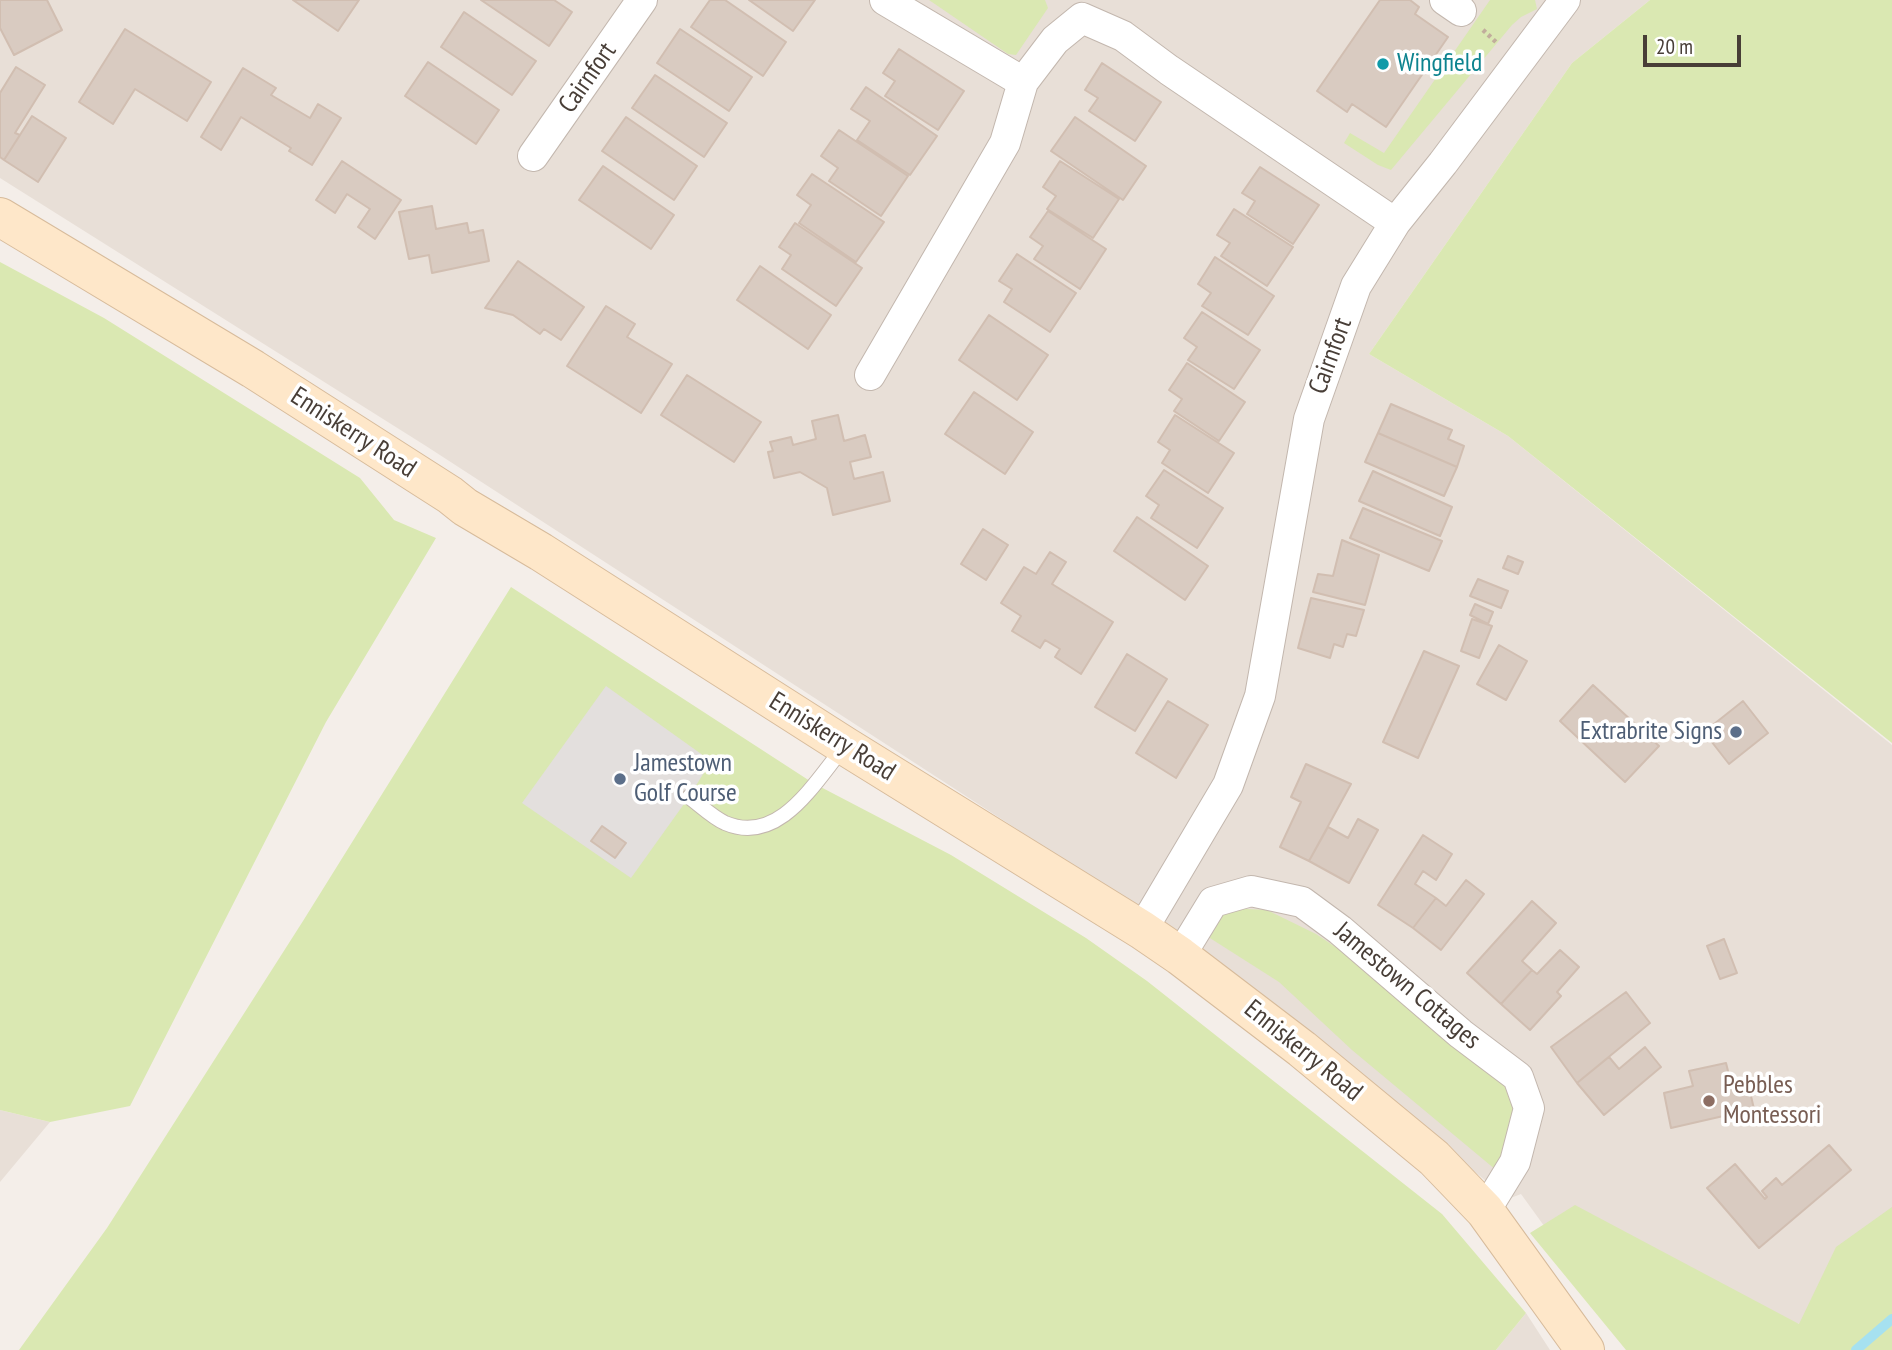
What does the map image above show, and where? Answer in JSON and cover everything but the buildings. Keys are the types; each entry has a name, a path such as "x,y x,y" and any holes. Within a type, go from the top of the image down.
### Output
{"main road":[{"name":"Enniskerry Road","path":"0,217 253,369 465,507 541,552 1180,956 1302,1049 1434,1158 1485,1211 1585,1350"}],"street":[{"name":"Cairnfort","path":"533,156 642,0"},
{"path":"885,0 1023,82"},
{"path":"870,375 1005,143 1023,82 1078,9 1123,36 1395,223 1565,0"},
{"name":"Cairnfort","path":"1142,930 1228,785 1259,696 1309,419 1356,286 1395,223"},
{"name":"Jamestown Cottages","path":"1180,956 1213,902 1251,891 1302,902 1340,930 1461,1034 1518,1077 1529,1108 1515,1161 1485,1211"}],"lane":[{"path":"689,797 722,822 743,828 769,825 790,811 845,746"}],"path":[{"path":"1453,6 1519,62"}],"shaded area":[{"path":"0,0 1650,0 1572,63 1369,354 1508,436 1892,745 1892,1350 1568,1259 1521,1194 1508,1199 1208,953 426,446 0,178"},
{"name":"Jamestown Golf Course","path":"606,686 711,761 689,797 631,878 522,803"},
{"path":"0,1110 50,1122 0,1182"},
{"path":"1526,1313 1550,1350 1496,1350"}],"green space":[{"path":"929,0 1045,0 1048,8 1016,55 1008,54"},
{"path":"1490,0 1535,0 1537,9 1512,25 1391,170 1378,165 1344,143 1350,133 1384,153"},
{"path":"1650,0 1892,0 1892,743 1508,436 1369,354 1572,63"},
{"path":"0,262 104,318 360,478 394,520 436,538 326,722 130,1106 50,1122 0,1110"},
{"path":"511,587 813,783 951,855 1086,938 1147,981 1442,1214 1526,1313 1496,1350 19,1350 107,1228 303,921"},
{"path":"1227,908 1267,910 1316,934 1406,994 1513,1092 1519,1117 1496,1170 1352,1050 1279,982 1202,933"},
{"path":"1575,1205 1799,1324 1836,1247 1892,1207 1892,1350 1626,1350 1530,1233"}],"waterway":[{"path":"1856,1350 1892,1319"}],"place":[{"name":"Wingfield","path":"1383,64"},
{"name":"Extrabrite Signs","path":"1736,732"},
{"name":"Jamestown Golf Course","path":"620,779"},
{"name":"Pebbles Montessori","path":"1709,1101"}]}
